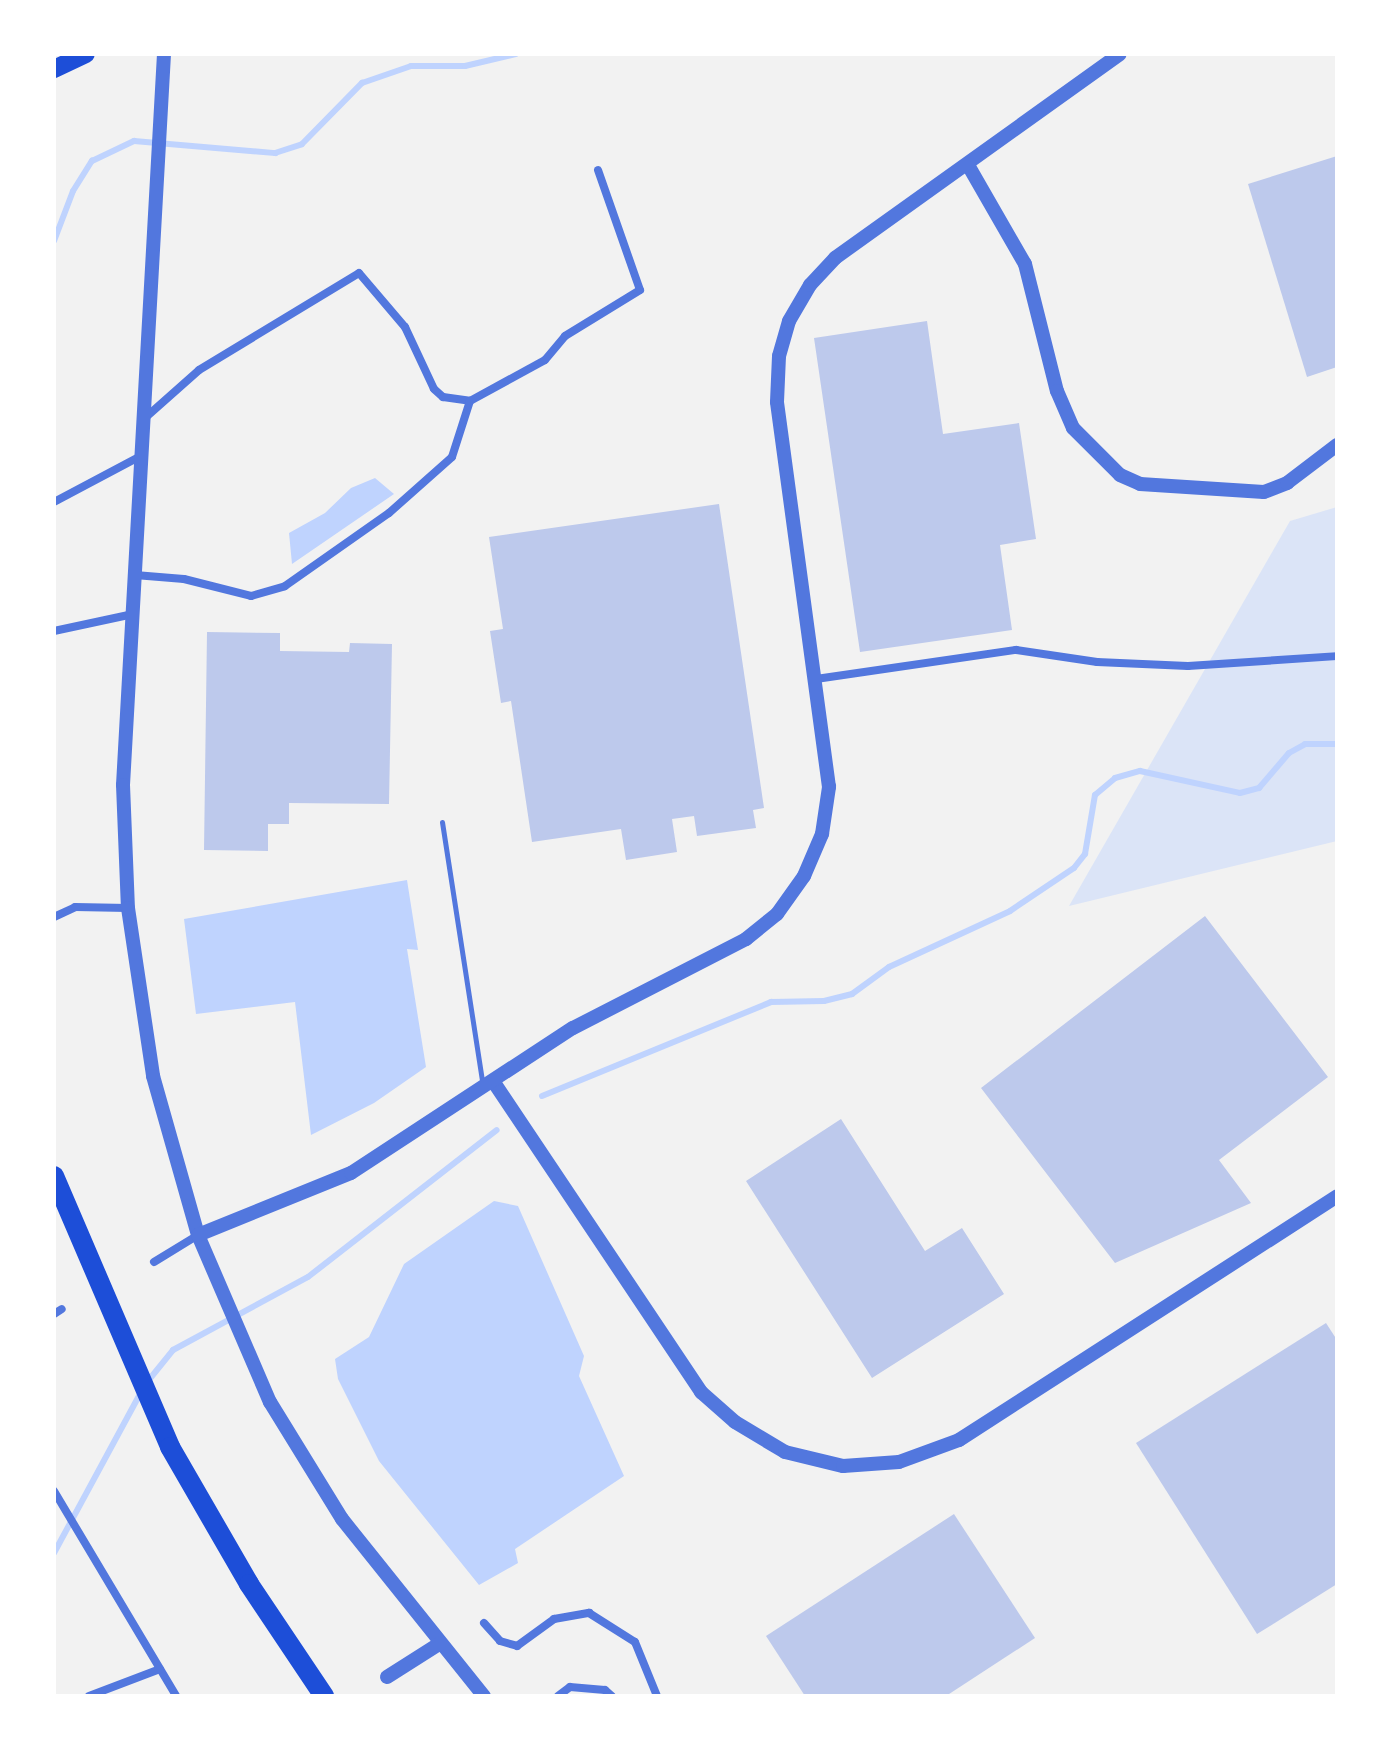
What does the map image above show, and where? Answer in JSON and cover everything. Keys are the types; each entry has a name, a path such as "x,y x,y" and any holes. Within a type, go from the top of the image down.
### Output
{"highway":[{"path":"54,1176 123,1347 170,1447 249,1584 324,1696"}],"main road":[{"path":"54,69 86,54"}],"street":[{"path":"164,54 123,785 128,908 153,1076 198,1235 270,1402 342,1519 439,1644 484,1696"},
{"path":"154,1262 198,1235 351,1173 489,1087 522,1059 573,1028 746,939 777,914 804,876 822,834 829,787 777,402 779,356 789,321 810,285 835,258 1120,54"},
{"path":"968,165 1025,264 1057,391 1073,428 1120,475 1140,484 1264,492 1287,483 1337,445"},
{"path":"142,422 199,370 359,273 405,327 434,389 443,397 470,401 545,360 565,336 640,290 598,170"},
{"path":"135,575 184,579 251,596 285,586 389,513 452,457 470,401"},
{"path":"54,502 139,457"},
{"path":"54,631 133,614"},
{"path":"816,679 1016,650 1097,662 1188,666 1337,656"},
{"path":"54,917 75,907 128,908"},
{"path":"489,1087 701,1392 735,1422 785,1452 843,1466 899,1462 959,1440 1337,1196"},
{"path":"54,1491 176,1696"},
{"path":"484,1623 500,1641 517,1646 554,1619 589,1613 635,1642 657,1696"},
{"path":"387,1677 439,1644"},
{"path":"89,1696 160,1669"},
{"path":"558,1696 570,1687 605,1690 612,1696"}],"lane":[{"path":"442,822 489,1087"}],"shaded area":[{"path":"1337,507 1337,841 1069,906 1290,521"}],"water":[{"path":"375,478 394,494 292,564 289,533 325,513 351,488"},
{"path":"407,880 418,950 407,949 426,1067 374,1103 311,1135 295,1002 196,1014 184,919"},
{"path":"494,1201 518,1206 584,1356 579,1376 624,1476 515,1549 518,1563 479,1585 379,1461 338,1379 335,1359 369,1337 404,1264"}],"building":[{"path":"1337,156 1337,367 1307,377 1248,184"},
{"path":"927,321 943,434 1019,423 1036,539 1000,545 1012,630 860,652 814,338"},
{"path":"719,504 764,808 753,810 756,828 697,836 694,816 672,819 677,852 626,860 621,829 532,842 511,701 501,703 490,631 503,629 489,537"},
{"path":"207,632 280,633 280,651 349,652 350,643 392,644 389,804 289,803 289,824 268,824 268,851 204,850"},
{"path":"1205,916 1328,1077 1219,1160 1251,1203 1115,1263 981,1088"},
{"path":"841,1119 925,1251 962,1228 1004,1294 872,1378 746,1181"},
{"path":"1326,1323 1337,1340 1337,1584 1257,1634 1136,1443"},
{"path":"954,1514 1035,1638 946,1696 805,1696 766,1636"}],"waterway":[{"path":"54,241 73,191 92,161 134,141 275,153 302,144 362,83 411,66 465,66 516,54"},
{"path":"542,1096 771,1002 824,1001 852,994 889,967 1010,911 1074,868 1085,854 1095,795 1115,778 1140,771 1240,793 1259,788 1289,753 1305,744 1337,744"},
{"path":"148,1381 173,1350 308,1277 497,1130"},
{"path":"54,1553 142,1390"}]}
